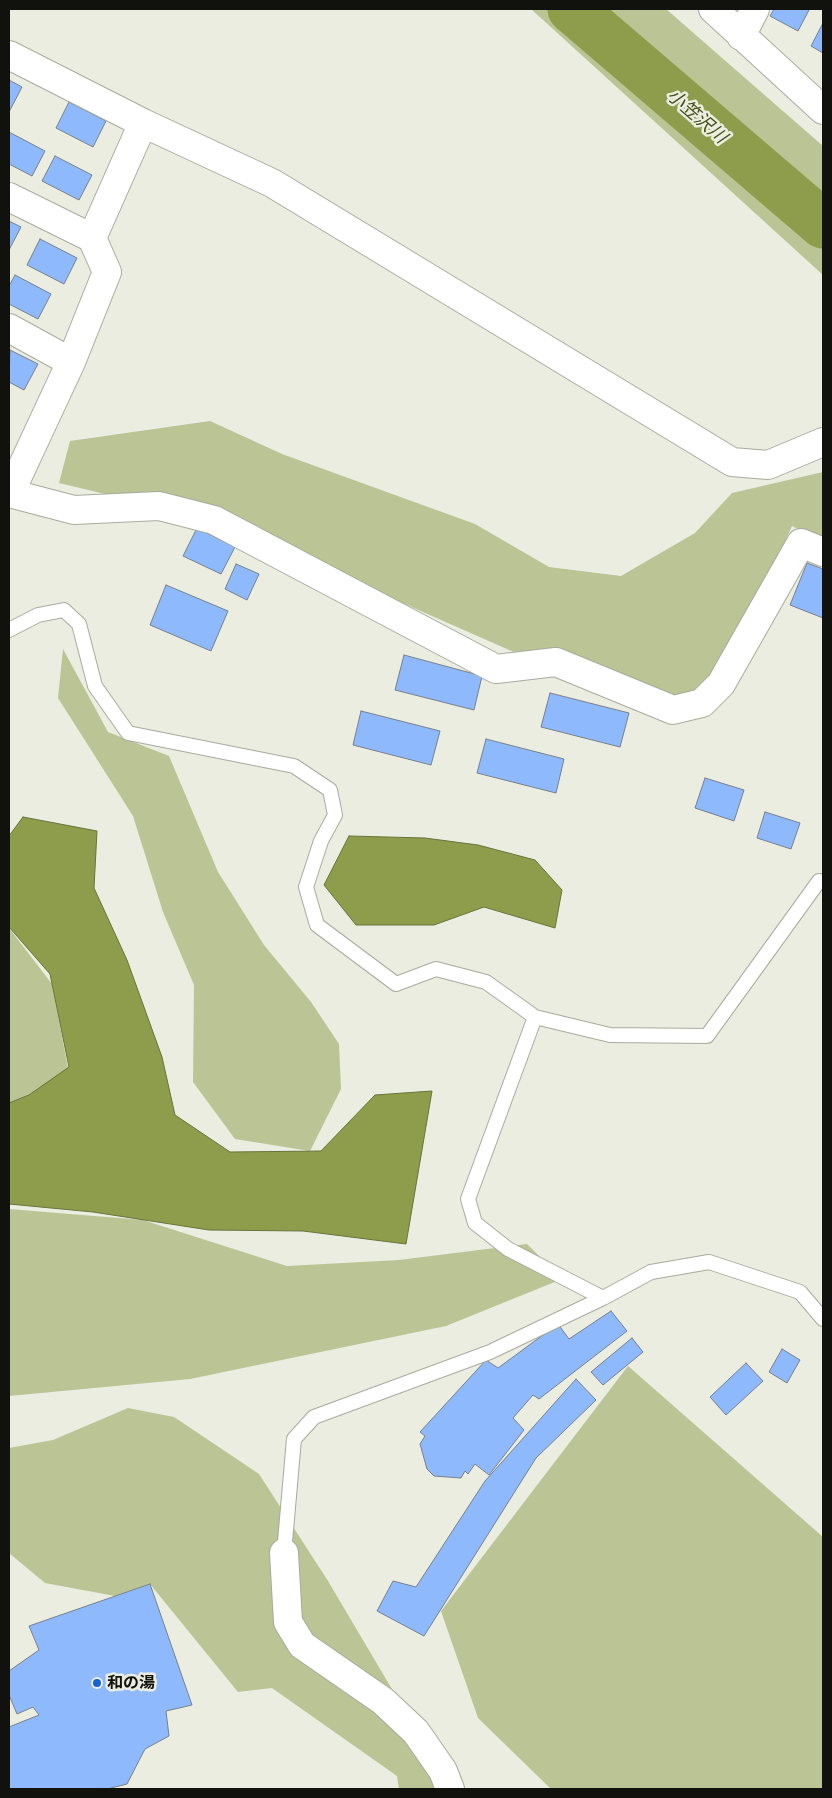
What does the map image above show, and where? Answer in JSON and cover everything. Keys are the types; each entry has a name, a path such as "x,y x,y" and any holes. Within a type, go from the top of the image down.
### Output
{"street":[{"path":"713,9 740,36 823,110"},
{"path":"740,36 755,9"},
{"path":"9,55 144,123 272,184 732,462 768,465 823,442"},
{"path":"92,238 144,123"},
{"path":"9,197 92,238 108,272 71,362 9,493 74,510 159,506 214,520 496,669 556,662 672,710 702,703 721,684 801,543 823,552"},
{"path":"9,328 71,362"},
{"path":"284,1553 288,1622 302,1645 383,1701 416,1732 443,1771 450,1789"}],"lane":[{"path":"9,630 38,614 64,610 79,624 95,686 128,733 294,766 330,790 335,815 321,841 306,887 317,925 396,984 436,969 486,982 535,1017 610,1035 707,1036 819,881 823,882"},
{"path":"535,1017 468,1198 475,1223 508,1249 603,1298"},
{"path":"284,1553 294,1439 314,1417 490,1352 603,1298 651,1272 709,1262 800,1292 823,1319"}],"shaded area":[{"path":"531,9 666,9 823,146 823,275"},
{"path":"210,421 282,454 475,524 549,567 621,576 695,533 732,493 823,472 823,542 792,526 721,684 673,710 541,664 214,520 59,483 70,441"},
{"path":"63,649 108,732 169,756 218,872 264,945 311,1002 339,1044 341,1089 310,1151 235,1139 193,1082 194,985 163,912 133,816 58,698"},
{"path":"23,817 97,831 94,888 127,960 162,1057 175,1115 230,1152 321,1151 375,1095 432,1091 406,1244 303,1231 209,1230 93,1212 9,1204 9,1103 29,1095 69,1067 50,974 9,927 9,836"},
{"path":"349,836 425,838 478,845 535,860 562,890 555,928 484,907 434,925 356,925 324,885"},
{"path":"9,928 52,984 70,1079 9,1103"},
{"path":"9,1209 143,1220 287,1266 399,1260 527,1244 562,1279 446,1326 190,1379 9,1396"},
{"path":"628,1366 823,1537 823,1789 551,1789 478,1718 441,1611"},
{"path":"128,1408 174,1417 259,1474 328,1581 451,1789 399,1789 397,1776 272,1688 238,1692 150,1584 115,1596 45,1583 9,1553 9,1448 53,1440"}],"building":[{"path":"774,9 809,10 798,31 770,16"},
{"path":"823,23 823,53 811,46"},
{"path":"9,80 22,87 9,112"},
{"path":"69,102 106,121 93,147 56,128"},
{"path":"9,132 45,151 32,176 9,164"},
{"path":"55,156 92,175 79,200 42,181"},
{"path":"9,221 21,227 9,250"},
{"path":"40,239 77,258 64,284 27,265"},
{"path":"15,275 51,294 38,319 9,304 9,286"},
{"path":"10,350 38,364 24,390 9,382"},
{"path":"197,528 235,547 221,574 183,556"},
{"path":"807,563 823,569 823,618 790,605"},
{"path":"236,564 259,574 247,600 225,589"},
{"path":"166,585 228,611 211,651 150,625"},
{"path":"404,655 482,676 474,710 395,690"},
{"path":"550,693 629,713 620,747 541,727"},
{"path":"361,711 440,731 431,765 353,745"},
{"path":"486,739 564,759 556,793 477,773"},
{"path":"705,778 744,790 734,821 695,808"},
{"path":"765,812 800,823 791,849 757,838"},
{"path":"611,1311 627,1331 539,1399 533,1395 513,1418 524,1430 489,1475 475,1464 468,1474 465,1471 461,1478 434,1476 427,1469 420,1444 425,1436 420,1432 486,1360 498,1368 558,1324 569,1339"},
{"path":"632,1338 643,1352 603,1385 591,1372"},
{"path":"782,1349 800,1360 787,1383 769,1372"},
{"path":"746,1363 763,1381 726,1415 710,1397"},
{"path":"576,1379 596,1400 536,1458 424,1636 377,1611 393,1581 416,1587 485,1481"},
{"name":"和の湯","path":"150,1584 192,1705 166,1711 169,1736 145,1749 127,1784 107,1789 9,1789 9,1727 39,1715 33,1707 17,1714 9,1695 9,1671 39,1650 29,1626"}],"waterway":[{"name":"小笠沢川","path":"572,9 823,224"}],"place":[{"name":"和の湯","path":"97,1683"}]}
